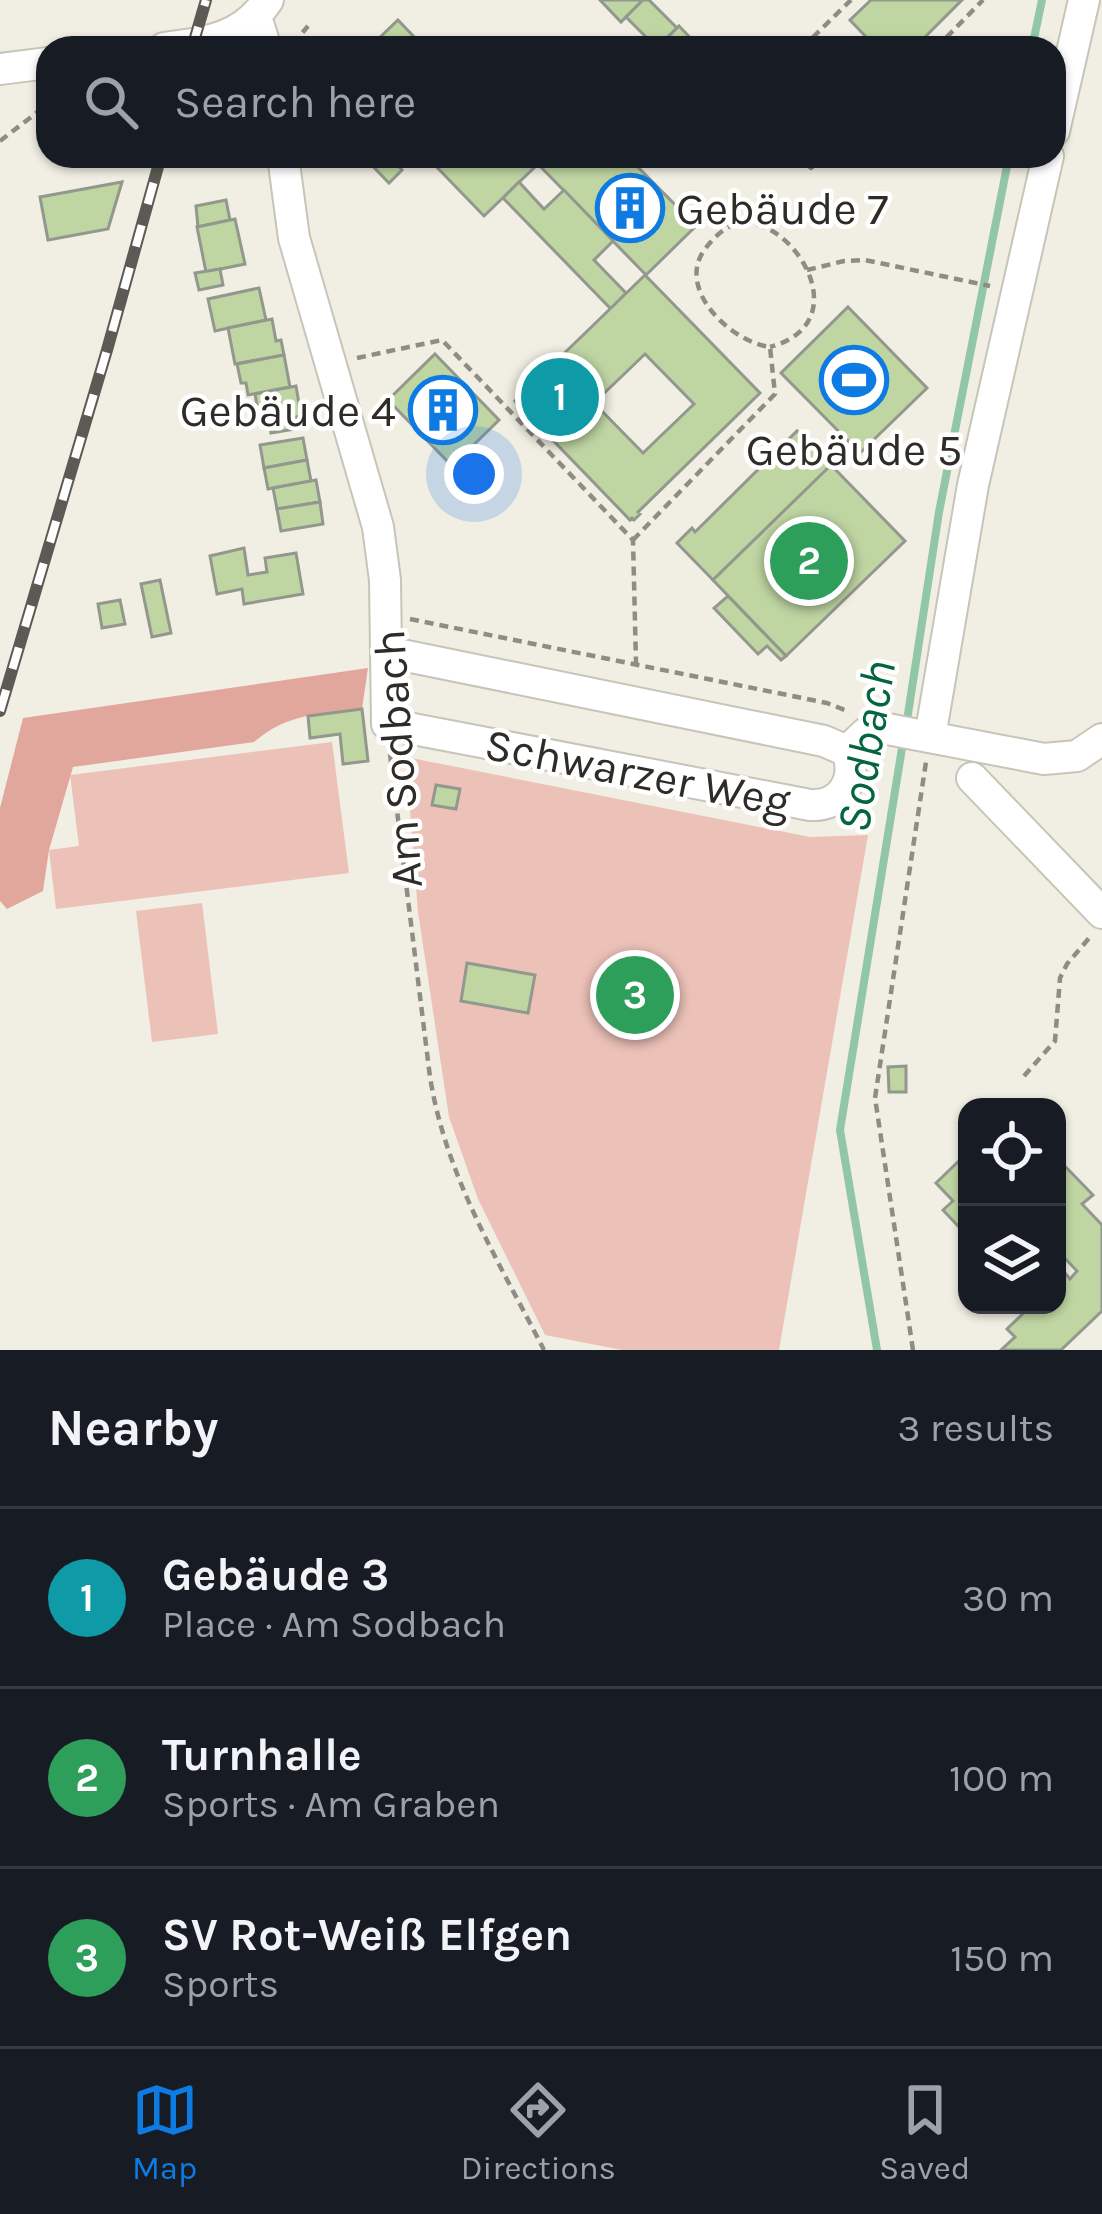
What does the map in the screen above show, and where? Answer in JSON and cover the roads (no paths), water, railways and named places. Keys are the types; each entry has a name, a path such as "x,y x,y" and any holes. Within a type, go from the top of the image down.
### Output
{"street":[{"path":"1066,82 1086,0 1102,9"},
{"path":"221,36 262,8"},
{"path":"0,69 36,64"},
{"name":"Am Sodbach","path":"285,168 294,238 376,515 385,580 387,724"},
{"path":"1045,168 973,485 930,737 1052,759 1077,756 1102,739"},
{"name":"Schwarzer Weg","path":"387,652 824,741 847,751"},
{"name":"Schwarzer Weg","path":"387,724 817,806 843,793 851,772 847,751"},
{"name":"Schwarzer Weg","path":"847,751 866,733 882,728 930,737"},
{"path":"972,778 1097,924"}],"waterway":[{"name":"Sodbach","path":"1034,36 1042,0"},
{"name":"Sodbach","path":"906,727 939,512 1007,168"},
{"name":"Sodbach","path":"877,1350 840,1130 903,742"}],"railway":[{"path":"196,36 206,0"},
{"path":"0,711 158,168"}],"place":[{"name":"Gebäude 7","path":"630,208"},
{"name":"Gebäude 5","path":"854,380"},
{"name":"Gebäude 3","path":"560,397"},
{"name":"Gebäude 4","path":"443,410"},
{"name":"Turnhalle","path":"809,561"},
{"name":"SV Rot-Weiß Elfgen","path":"635,995"}]}
